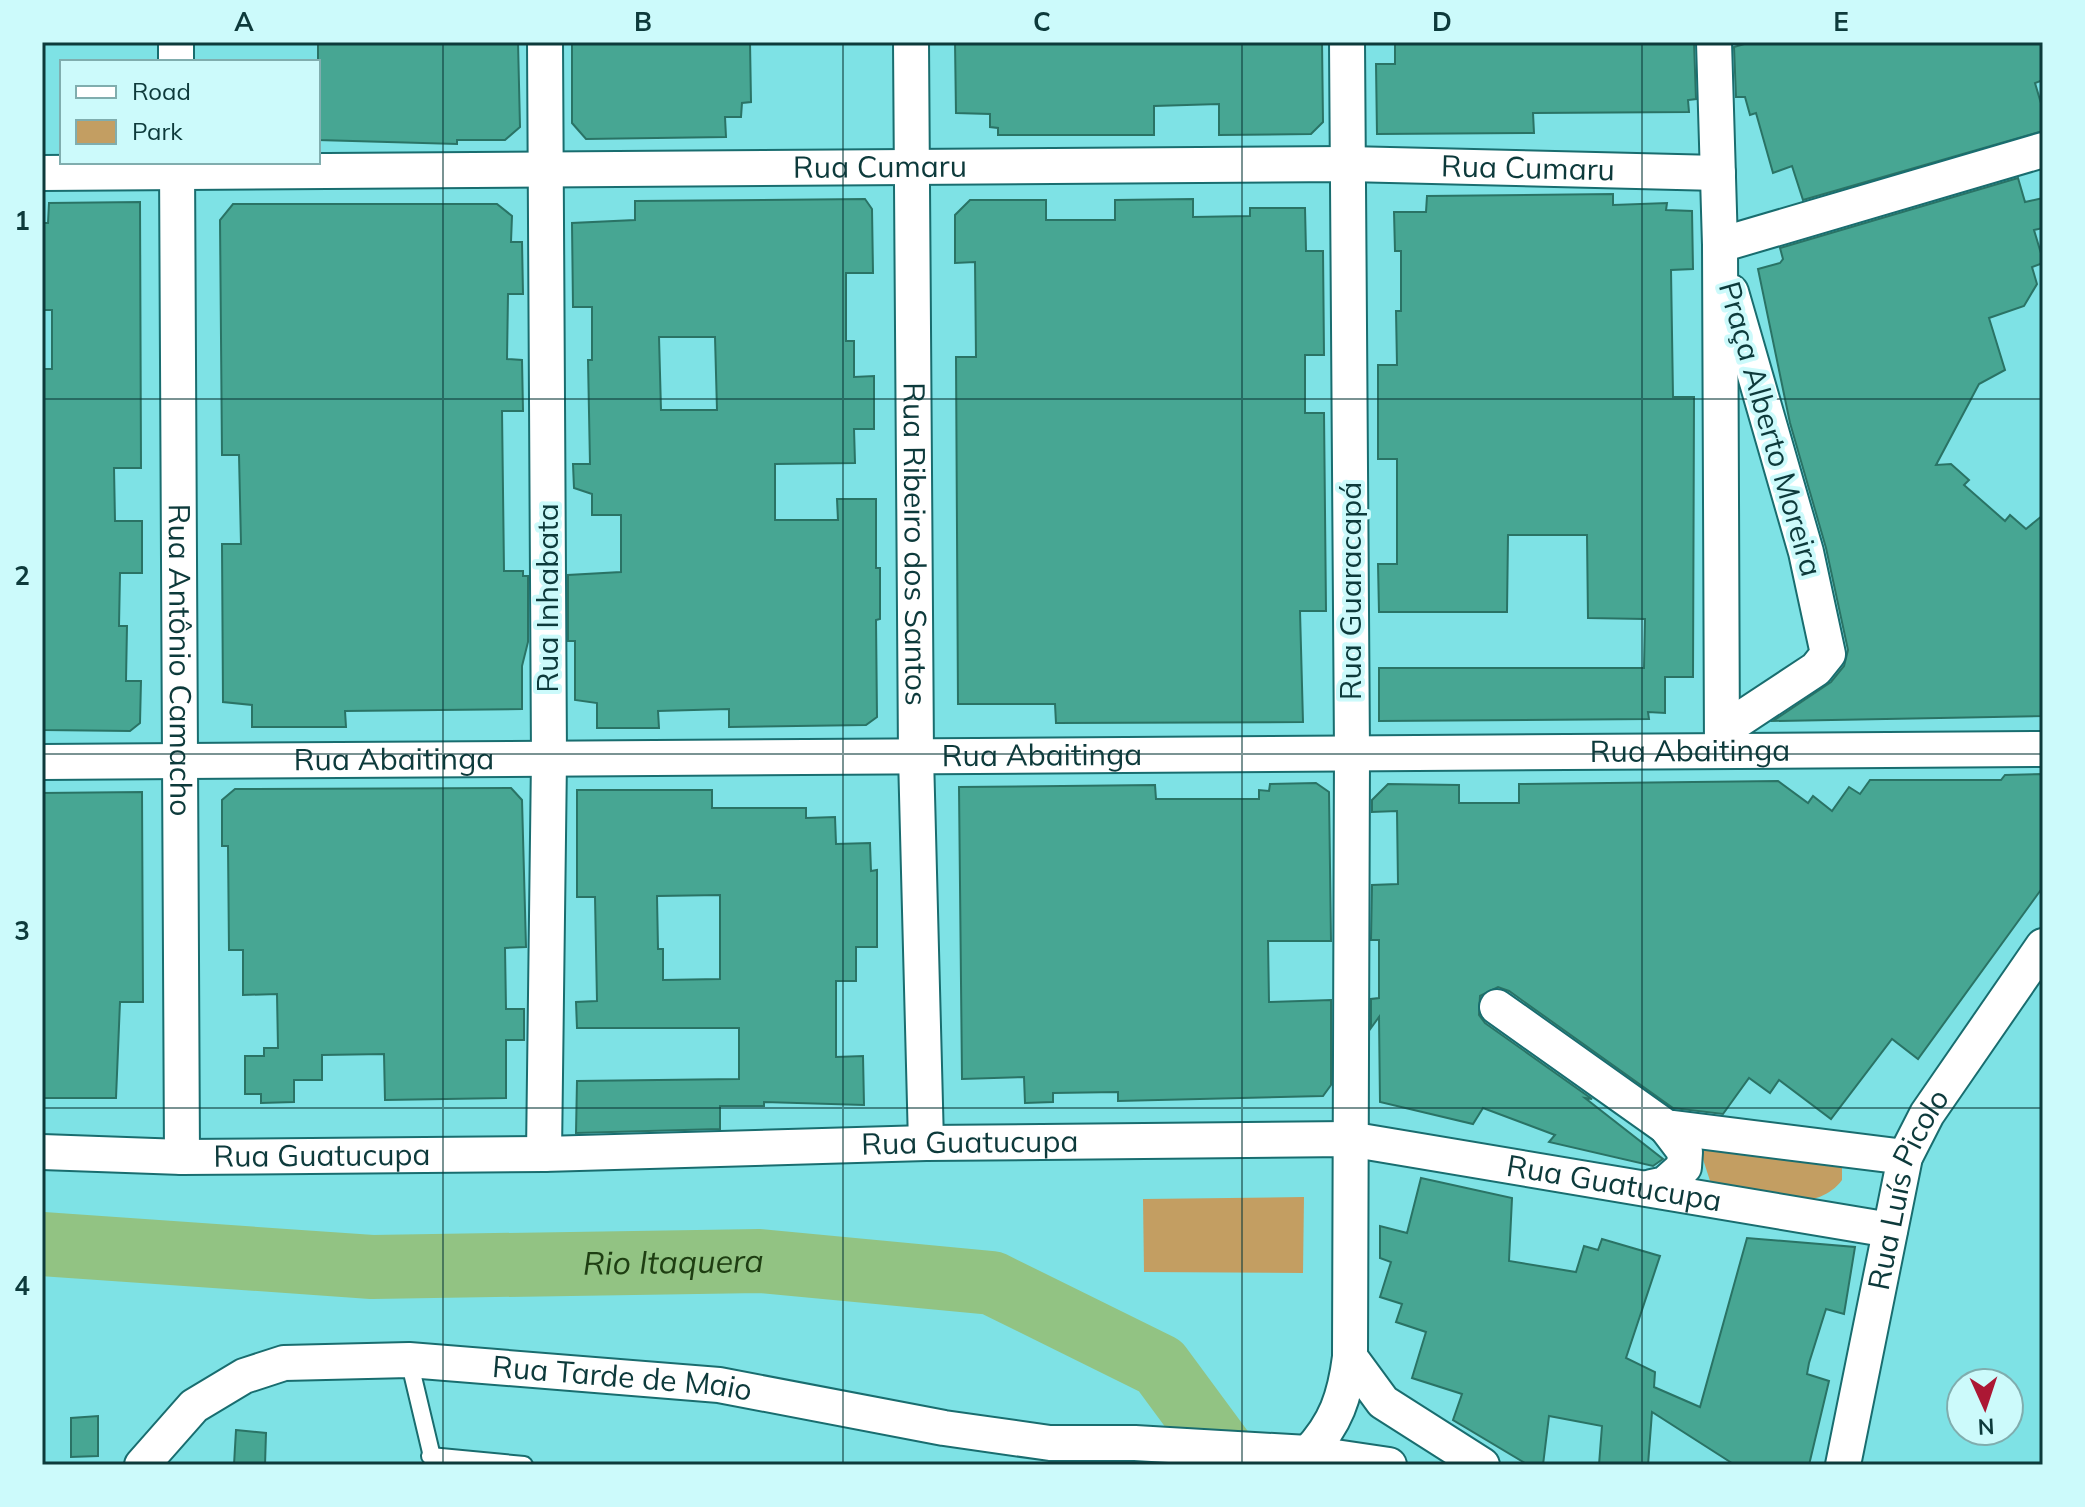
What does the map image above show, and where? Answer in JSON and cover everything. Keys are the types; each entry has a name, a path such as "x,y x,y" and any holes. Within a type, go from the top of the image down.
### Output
{"street":[{"name":"Rua Inhabata","path":"544,1154 549,758 545,42"},
{"name":"Rua Ribeiro dos Santos","path":"911,42 916,756 926,1143"},
{"name":"Rua Guaracapá","path":"1295,1453 1336,1418 1344,1397 1350,1357 1352,752 1347,42"},
{"path":"1714,42 1720,251 2043,150"},
{"name":"Rua Cumaru","path":"42,173 177,167 546,169 1348,164 1718,173"},
{"name":"Rua Antônio Camacho","path":"177,167 182,1157"},
{"name":"Praça Alberto Moreira","path":"1720,251 1722,741"},
{"name":"Praça Alberto Moreira","path":"1720,251 1806,552 1828,654 1816,669 1722,741"},
{"name":"Rua Abaitinga","path":"42,762 1352,752 1722,741 2043,749"},
{"name":"Rua Luís Picolo","path":"1843,1465 1905,1157 1927,1114 2043,946"},
{"path":"1497,1007 1666,1127 1685,1152 1684,1167 1665,1184 1651,1187"},
{"path":"1666,1127 1905,1157"},
{"name":"Rua Guatucupa","path":"42,1152 182,1157 544,1154 926,1143 1349,1139 1651,1187 1890,1230"},
{"path":"1350,1357 1383,1402 1482,1465"},
{"name":"Rua Tarde de Maio","path":"142,1465 194,1406 244,1376 284,1363 409,1360 719,1385 944,1428 1050,1454 1135,1443 1295,1453 1389,1465"}],"lane":[{"path":"409,1360 432,1460 524,1465"}],"green space":[{"path":"1712,1143 1842,1165 1842,1180 1830,1192 1799,1201 1781,1201 1712,1187 1700,1150"},
{"path":"1304,1197 1303,1273 1144,1272 1143,1199"}],"building":[{"path":"318,42 518,42 520,127 505,140 457,140 457,144 320,140"},
{"path":"572,42 750,42 751,102 742,103 741,117 725,117 726,137 586,139 572,123"},
{"path":"955,42 1322,42 1323,122 1311,134 1219,135 1219,104 1154,106 1154,135 998,135 998,128 990,127 990,114 956,113"},
{"path":"1395,42 1694,42 1696,99 1688,100 1689,112 1533,113 1534,133 1377,134 1376,64 1395,64"},
{"path":"1751,42 2043,42 2043,80 2035,83 2043,110 2043,131 1803,200 1792,166 1773,173 1756,113 1750,115 1745,97 1736,97 1734,47"},
{"path":"2018,178 2025,202 2043,198 2043,228 2034,230 2043,260 2043,263 2032,267 2037,284 2024,306 1989,318 2005,370 1979,384 1936,465 1951,464 1969,480 1964,485 2005,521 2010,515 2026,529 2043,515 2043,716 1773,721 1831,682 1844,666 1848,650 1826,548 1790,423 1758,269 1780,263 1783,259 1780,248"},
{"path":"1613,194 1613,205 1667,203 1666,210 1692,211 1693,269 1671,270 1673,397 1694,397 1693,677 1665,677 1665,713 1648,712 1649,719 1379,721 1379,668 1644,668 1645,619 1588,618 1587,535 1508,535 1507,612 1379,612 1378,564 1397,564 1397,459 1378,459 1378,365 1397,365 1396,311 1401,311 1401,251 1395,251 1394,212 1426,212 1427,196"},
{"path":"865,199 872,209 873,273 846,273 846,341 854,341 854,377 874,376 874,429 854,429 855,463 775,464 775,520 838,520 837,499 876,499 876,568 880,568 880,619 876,620 877,717 866,725 729,727 729,709 658,711 659,728 597,728 597,703 575,700 575,641 568,641 568,575 621,572 621,515 592,515 592,494 574,488 573,464 590,464 588,360 592,360 592,307 573,307 572,223 635,220 635,201","holes":["659,337 715,337 717,410 661,410"]},
{"path":"1193,199 1193,217 1250,216 1250,208 1305,208 1306,251 1323,251 1324,355 1305,355 1305,413 1324,413 1326,611 1300,611 1303,722 1056,723 1055,704 958,704 956,357 976,357 975,262 955,263 955,215 970,200 1046,200 1046,220 1115,220 1115,200"},
{"path":"140,202 141,468 114,468 115,521 142,521 142,573 120,573 119,626 127,626 126,681 141,681 140,723 130,731 44,730 42,369 52,369 52,310 42,310 42,223 48,223 49,203"},
{"path":"233,204 497,204 512,216 511,242 522,242 523,294 508,294 507,359 522,360 523,411 502,411 504,571 523,571 523,576 528,576 528,642 522,666 522,709 345,711 346,727 252,727 252,705 223,702 222,544 241,544 239,455 222,455 220,220"},
{"path":"2043,774 2043,887 1918,1059 1892,1039 1831,1119 1779,1080 1770,1093 1749,1078 1723,1114 1673,1108 1509,991 1498,987 1480,996 1479,1015 1485,1023 1592,1099 1585,1098 1663,1159 1653,1166 1549,1142 1555,1135 1483,1108 1473,1124 1380,1102 1379,1017 1371,1028 1371,999 1379,998 1379,940 1371,940 1372,885 1398,884 1397,811 1372,812 1372,800 1388,784 1459,785 1459,803 1519,803 1519,784 1778,781 1808,803 1813,796 1832,811 1849,787 1860,794 1870,780 2001,780 2005,775"},
{"path":"1316,783 1329,792 1331,941 1268,941 1269,1002 1331,1000 1331,1085 1323,1096 1118,1101 1118,1092 1053,1093 1053,1102 1025,1103 1024,1077 962,1079 959,787 1155,785 1156,799 1259,799 1259,790 1269,791 1270,784"},
{"path":"511,788 522,800 526,947 505,948 506,1009 524,1009 524,1040 506,1040 506,1098 385,1100 384,1054 322,1055 322,1080 294,1080 294,1102 261,1103 261,1094 245,1094 245,1056 264,1056 264,1048 278,1048 277,994 243,995 243,950 229,950 228,846 222,846 222,800 235,789"},
{"path":"577,790 712,790 712,808 806,808 806,818 835,817 836,844 870,843 871,871 877,870 877,947 856,947 856,981 836,981 836,1057 863,1056 864,1105 764,1102 764,1106 720,1106 720,1129 576,1133 577,1081 739,1079 739,1028 577,1028 576,1002 597,1001 595,897 577,897","holes":["720,895 720,979 663,980 663,949 658,949 657,896"]},
{"path":"142,792 143,1002 120,1002 116,1098 42,1098 42,793"},
{"path":"1421,1178 1512,1198 1509,1261 1576,1272 1584,1246 1598,1250 1602,1239 1660,1256 1626,1358 1655,1372 1654,1387 1700,1407 1747,1238 1855,1247 1844,1314 1826,1309 1809,1363 1807,1374 1829,1381 1809,1465 1735,1465 1652,1412 1648,1465 1599,1465 1602,1426 1549,1416 1543,1465 1525,1463 1453,1420 1462,1394 1412,1378 1426,1332 1396,1322 1402,1304 1380,1297 1391,1262 1380,1258 1380,1226 1407,1233"},
{"path":"98,1416 98,1456 71,1457 71,1418"},
{"path":"236,1430 266,1433 265,1465 234,1465"}],"waterway":[{"name":"Rio Itaquera","path":"42,1244 372,1267 760,1261 992,1283 1160,1366 1233,1465"}]}
